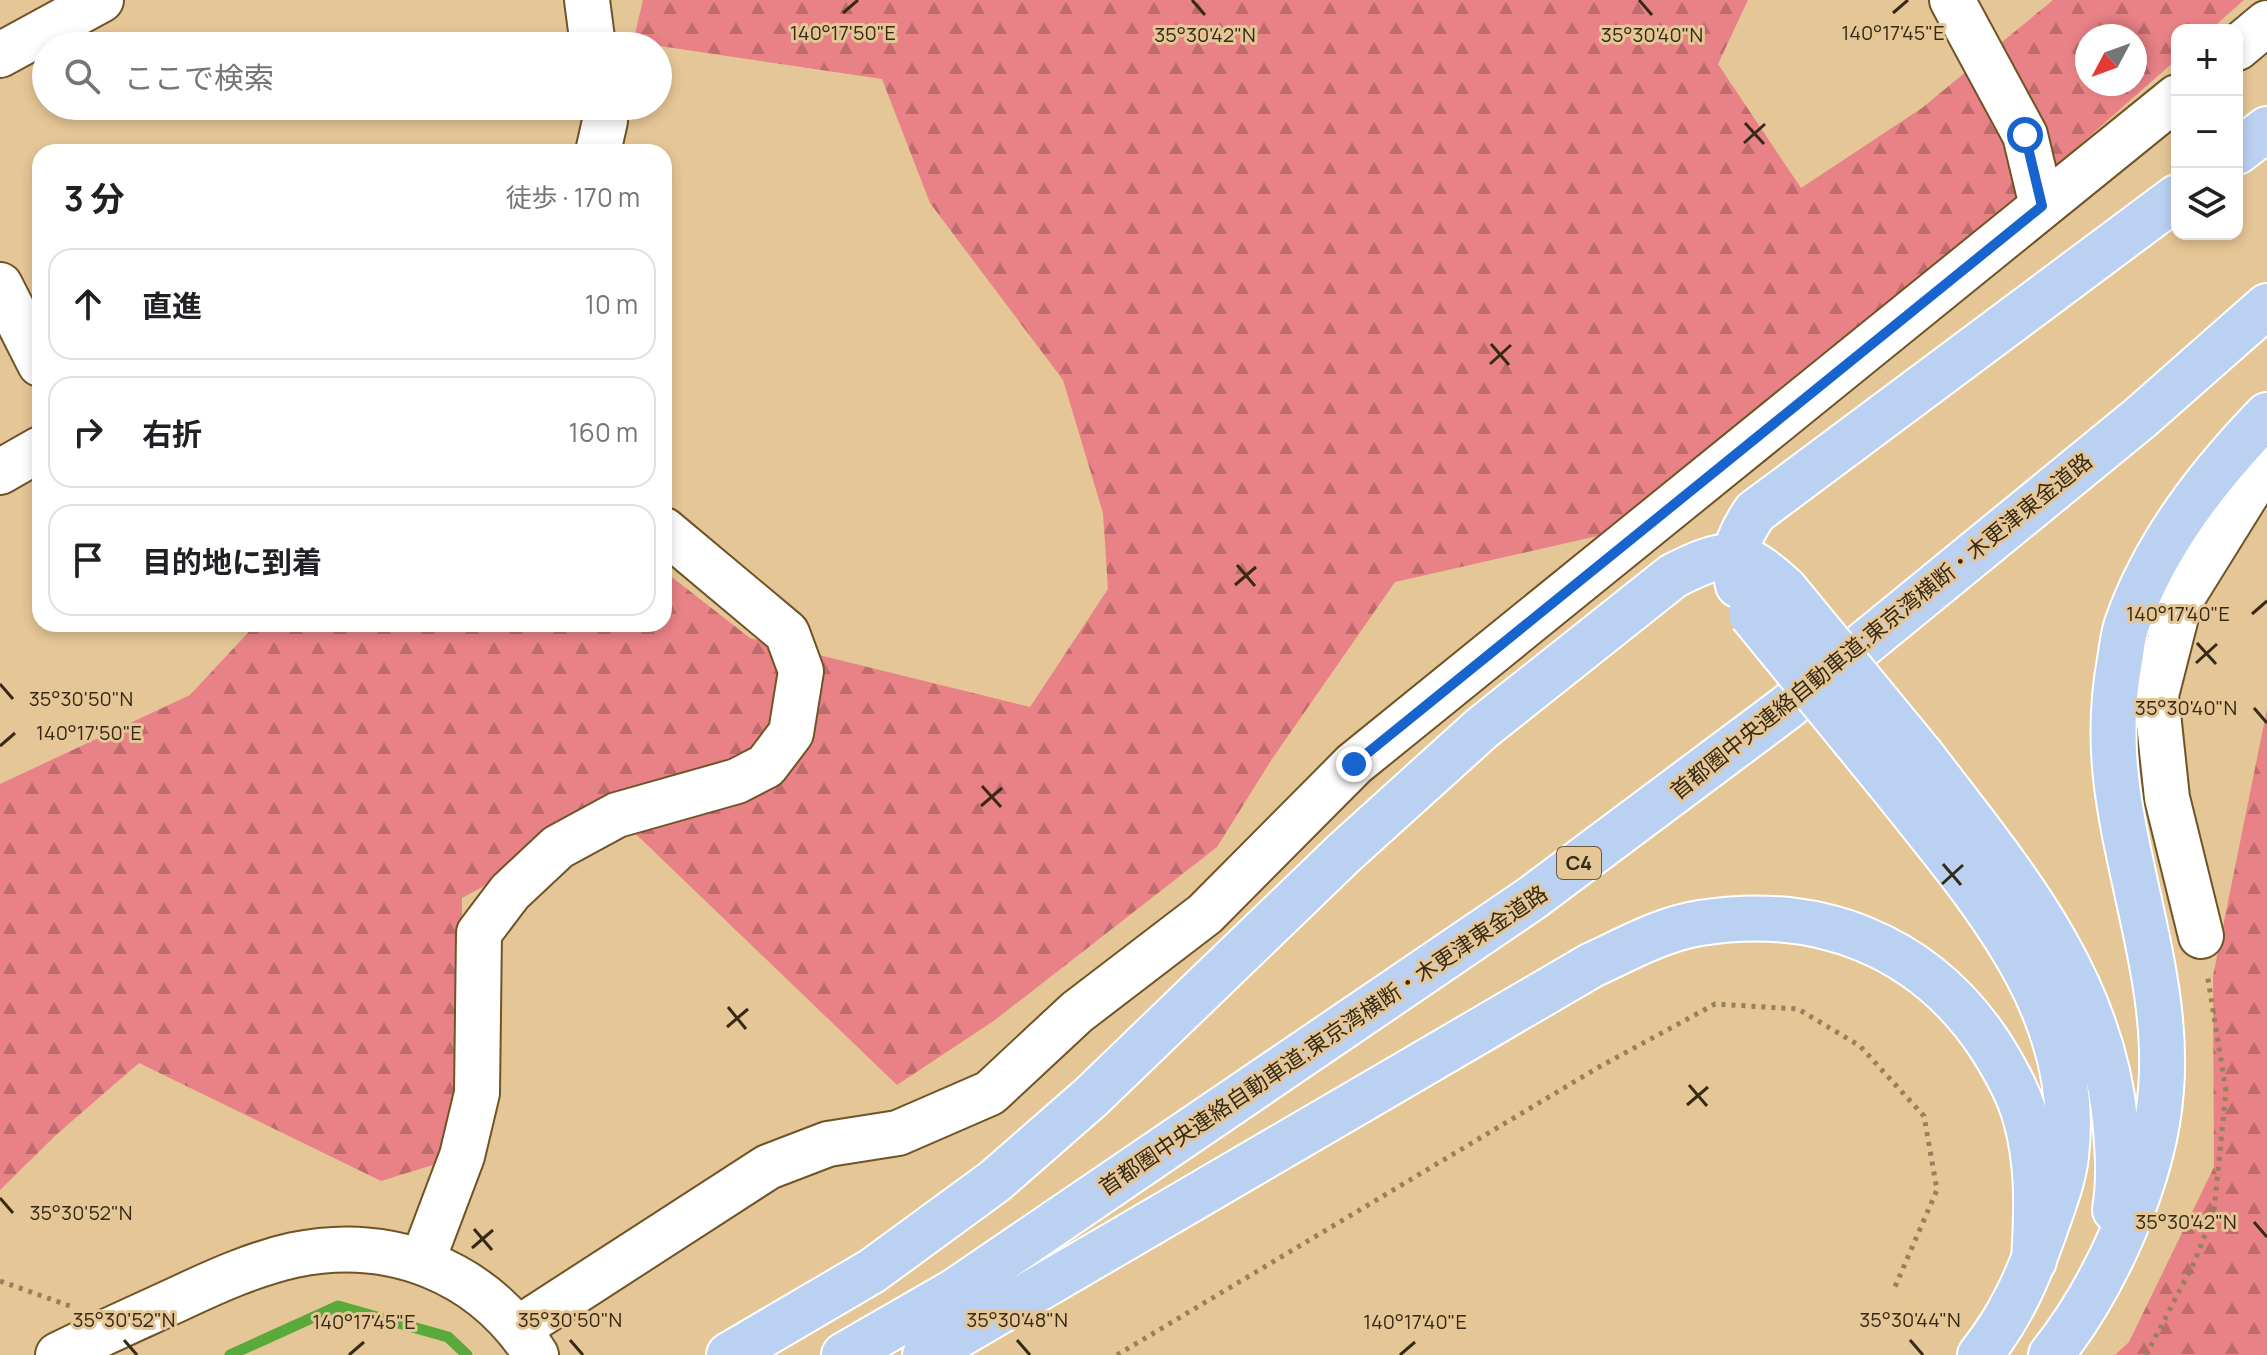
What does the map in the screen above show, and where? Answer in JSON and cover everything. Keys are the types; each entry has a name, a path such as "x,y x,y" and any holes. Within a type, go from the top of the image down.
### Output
{"highway":[{"path":"2243,147 2267,129"},
{"path":"2104,1272 2116,1201 2119,1156 2107,1061 2091,1011 2070,966 2038,912 1906,771 1751,614 1737,582 1733,556 1740,534 1755,512 1779,492 1983,344 2171,202"},
{"name":"首都圏中央連絡自動車道;東京湾横断・木更津東金道路","path":"844,1355 955,1291 1532,898 1786,708 2140,418 2267,306"},
{"name":"首都圏中央連絡自動車道;東京湾横断・木更津東金道路","path":"883,1355 1270,1112 1545,923 1801,726 2151,437 2267,335"},
{"path":"2051,1355 2076,1323 2104,1272 2131,1209 2148,1159 2161,1092 2162,1038 2156,985 2123,833 2113,768 2113,696 2126,626 2154,563 2193,501 2267,415"},
{"path":"729,1355 872,1271 995,1181 1091,1097 1344,853 1482,728 1673,576 1705,559 1733,556 1759,565 1785,589 1906,771 1980,900 2020,958 2043,1005 2062,1056 2069,1107 2066,1158 2034,1261 2015,1306 1980,1355"},
{"path":"925,1355 1592,965 1653,937 1698,923 1746,918 1846,930 1893,951 1937,982 1974,1021 2004,1066 2025,1114 2035,1161 2037,1212 2034,1261"}],"street":[{"path":"42,32 101,0"},
{"path":"587,0 591,32"},
{"path":"1952,0 2025,135 2042,206"},
{"path":"2243,43 2267,23"},
{"path":"0,55 32,38"},
{"path":"58,1355 228,1276 294,1255 361,1249 422,1262 455,1275 490,1300 527,1341 768,1167 828,1144 898,1133 990,1093 1077,1012 1205,914 1354,764 2171,102"},
{"path":"600,144 605,120"},
{"path":"0,285 32,348"},
{"path":"0,472 32,454"},
{"path":"2201,936 2167,798 2156,695 2180,601 2251,487 2267,468"},
{"path":"422,1262 462,1156 477,1093 479,933 510,892 558,847 617,815 737,781 766,766 791,733 801,671 787,633 672,537"}],"path":[{"path":"2146,1355 2194,1263 2214,1211 2226,1091 2201,936"},
{"path":"1117,1355 1599,1067 1715,1004 1798,1009 1860,1046 1924,1116 1937,1190 1894,1289"},
{"path":"0,1281 93,1314 112,1329"}],"green space":[{"path":"643,0 1748,0 1718,64 1801,188 1922,108 2053,0 2244,0 2217,24 2171,24 2171,64 2147,85 2147,24 2075,24 2075,96 2135,96 1650,524 1395,582 1272,759 1217,847 995,1020 897,1085 616,815 462,898 462,1156 381,1181 139,1063 56,1135 0,1190 0,784 190,695 249,632 672,632 672,577 750,638 1030,707 1108,589 1103,513 1063,380 930,203 882,79 672,48 672,32 635,32"},
{"path":"2267,709 2267,1355 2115,1355 2129,1342 2214,1167 2213,976"}],"waterway":[{"path":"230,1355 338,1306 448,1337 467,1355"}],"route":[{"path":"1354,764 2042,206 2025,135"}]}
